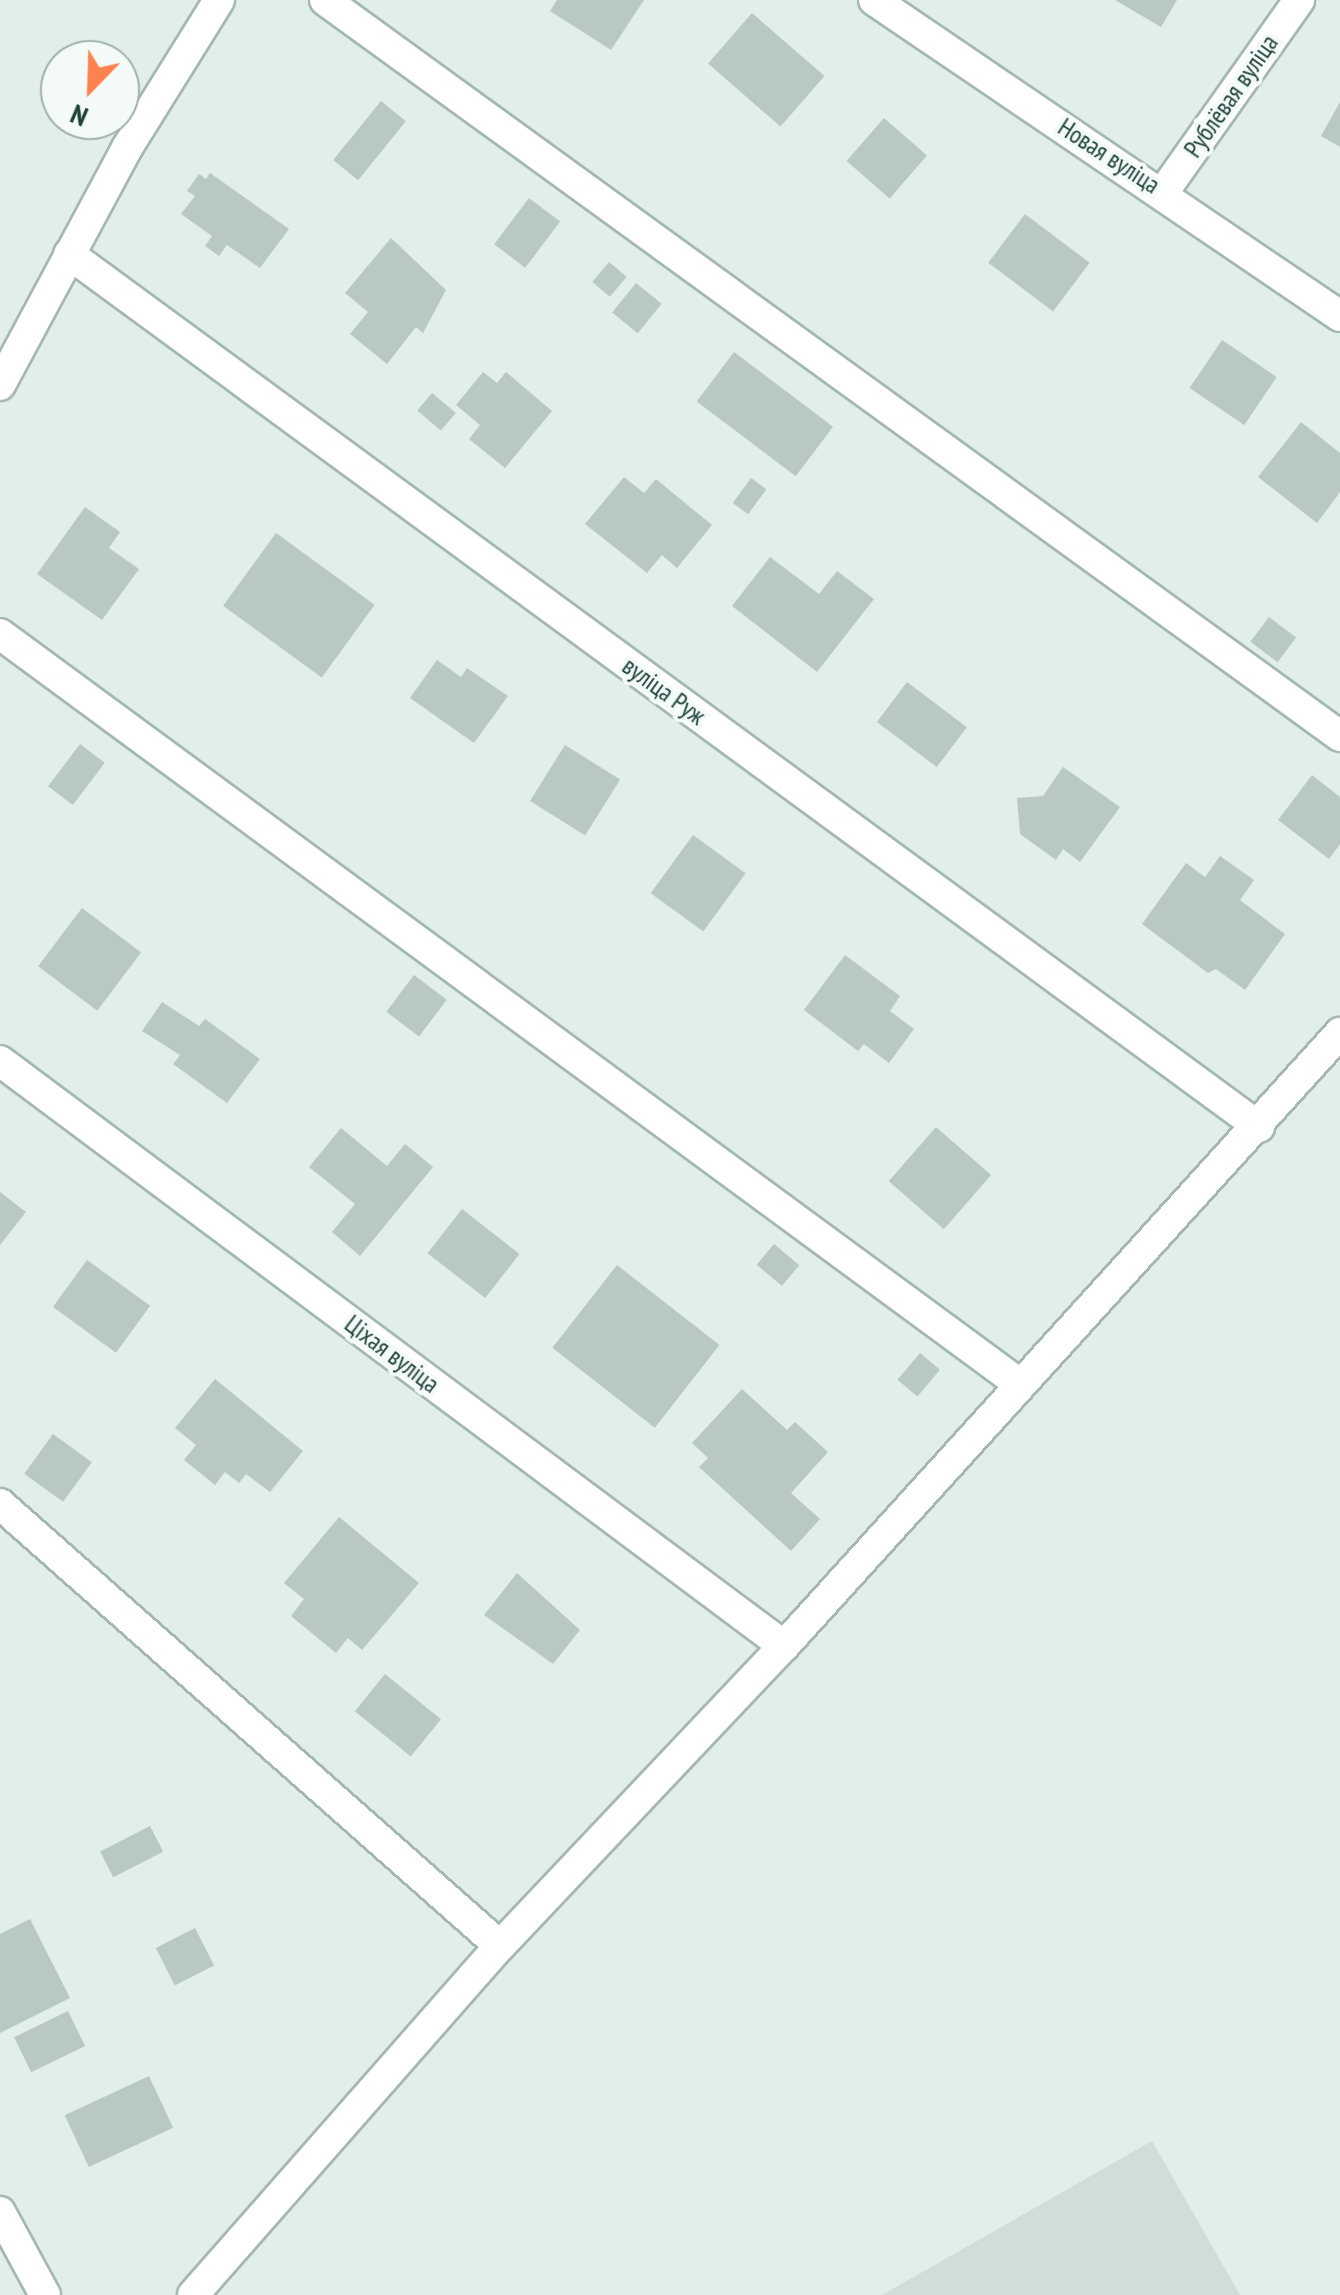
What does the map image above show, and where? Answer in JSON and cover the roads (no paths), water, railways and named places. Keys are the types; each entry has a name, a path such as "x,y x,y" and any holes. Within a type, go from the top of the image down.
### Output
{"street":[{"path":"0,385 69,254 219,0"},
{"path":"325,0 1340,736"},
{"name":"Рублёвая вуліца","path":"1164,191 1299,0"},
{"name":"Новая вуліца","path":"877,1 1164,191 1340,316"},
{"name":"вуліца Руж","path":"69,254 1260,1127"},
{"path":"0,634 1018,1383"},
{"path":"194,2295 500,1946 784,1646 1018,1383 1260,1127 1340,1033"},
{"name":"Ціхая вуліца","path":"0,1061 784,1646"},
{"path":"0,1504 500,1946"},
{"path":"0,2212 45,2295"}]}
